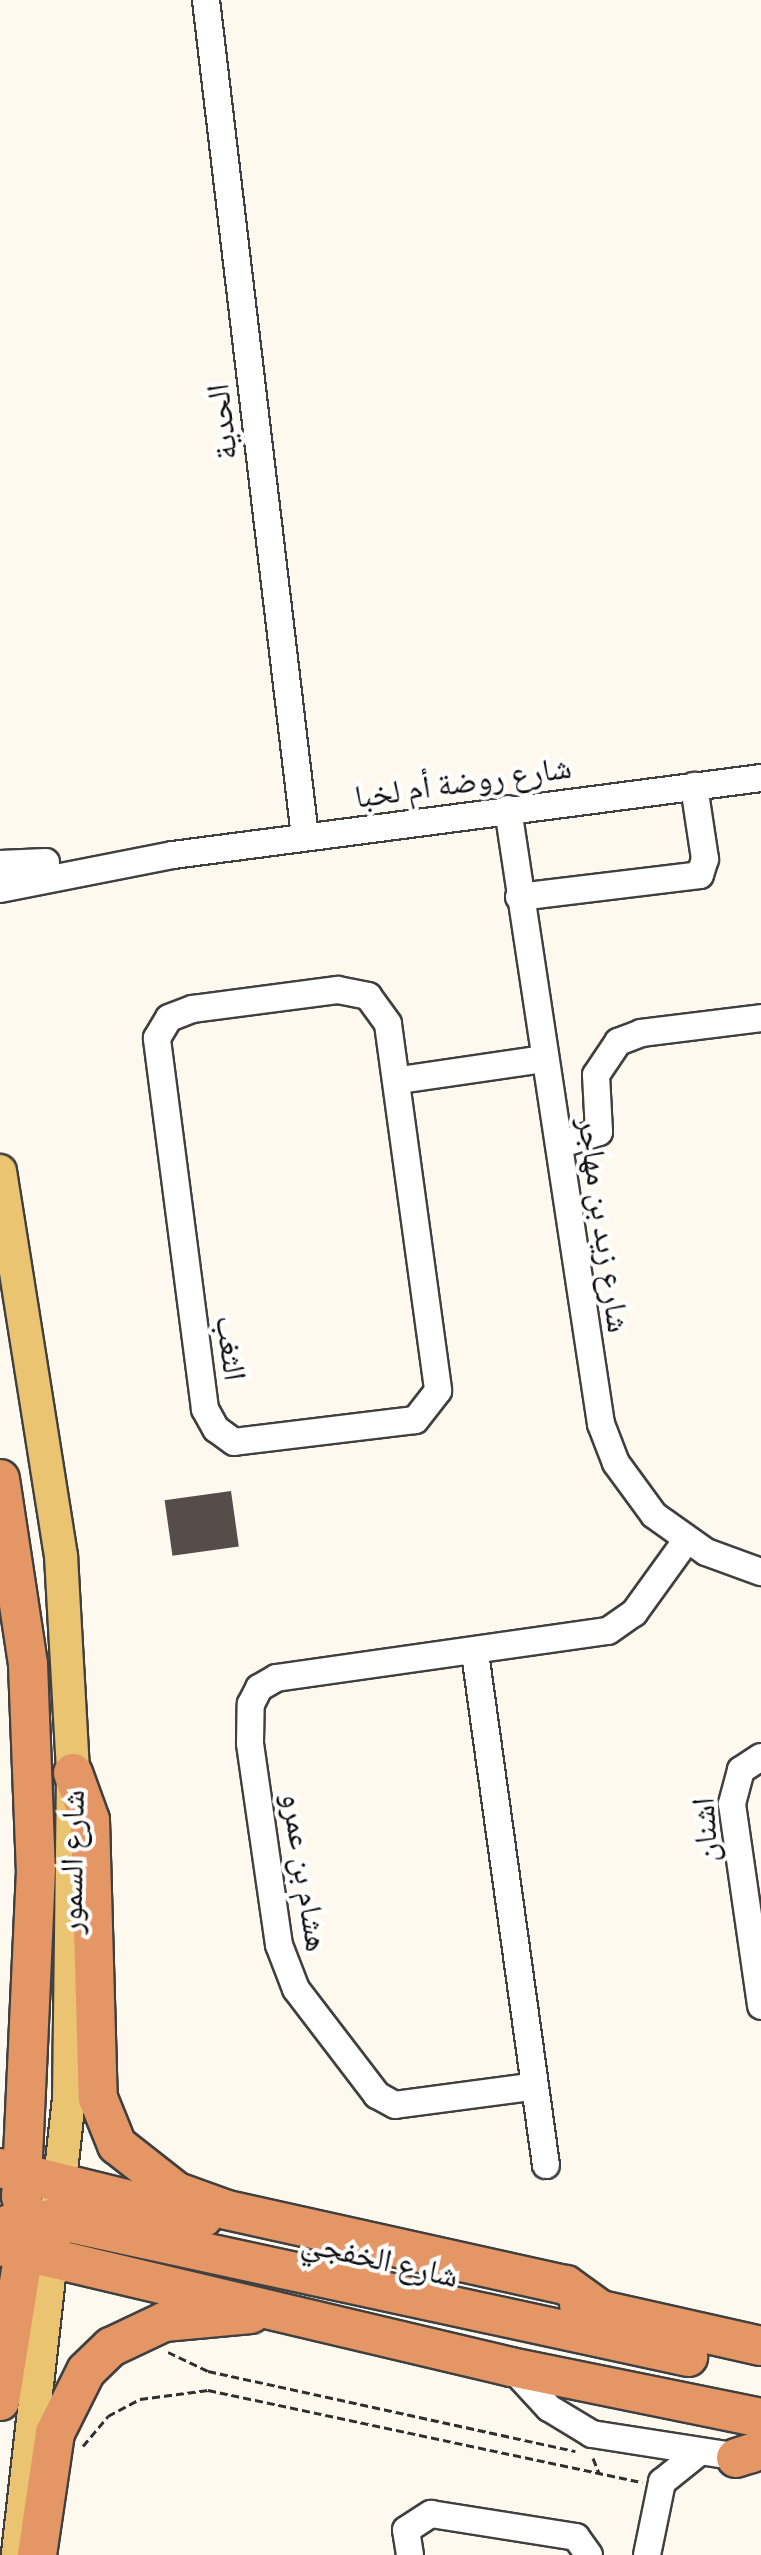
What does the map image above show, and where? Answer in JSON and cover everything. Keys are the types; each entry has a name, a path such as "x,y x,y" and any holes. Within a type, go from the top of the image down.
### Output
{"highway":[{"path":"0,1479 28,1665 36,1870 19,2214 0,2401"},
{"path":"73,1773 90,1820 98,2098 117,2145 177,2192 227,2210 566,2285 602,2311"},
{"path":"19,2214 62,2184"},
{"name":"شارع الخفجي","path":"62,2184 761,2346"},
{"path":"19,2214 284,2311 511,2367 761,2418"},
{"path":"19,2214 761,2372"},
{"path":"37,2555 55,2433 70,2396 103,2355 164,2322 284,2311"}],"main road":[{"name":"شارع السمور","path":"0,1171 61,1556 73,1773 69,2099 62,2184"},
{"path":"18,2555 19,2214"}],"street":[{"name":"الحدية","path":"206,0 305,837"},
{"name":"شارع روضة أم لخبا","path":"0,889 173,855 761,778"},
{"path":"519,897 700,875 705,859 694,786"},
{"name":"شارع زيد بن مهاجر","path":"508,809 601,1424 627,1482 686,1541 761,1572"},
{"name":"شارع روضة أم لخبا","path":"0,864 173,855"},
{"name":"الثغب","path":"358,992 383,1010 400,1080 437,1361 433,1404 404,1423 250,1444 225,1438 205,1409 157,1048 160,1027 193,1009 358,992"},
{"path":"559,1145 599,1132 596,1075 618,1042 641,1033 761,1018"},
{"path":"400,1080 544,1059"},
{"name":"هشام بن عمرو","path":"530,2087 413,2107 377,2095 296,1989 282,1960 250,1743 254,1696 276,1678 475,1653 608,1631 634,1613 686,1541"},
{"path":"475,1653 530,2087 546,2165"},
{"name":"اشنان","path":"761,1757 741,1770 732,1804 761,2006"},
{"path":"511,2367 562,2418 626,2442 697,2454 753,2456"},
{"path":"626,2442 651,2469 658,2492"},
{"path":"647,2555 658,2492 669,2473 697,2454"},
{"path":"410,2555 406,2530 431,2514 576,2537 589,2555"}],"path":[{"path":"158,2352 208,2371 586,2454 599,2473"},
{"path":"79,2454 96,2427 124,2407 191,2389 641,2481 658,2492"}],"building":[{"path":"231,1491 239,1546 172,1556 165,1500"}]}
